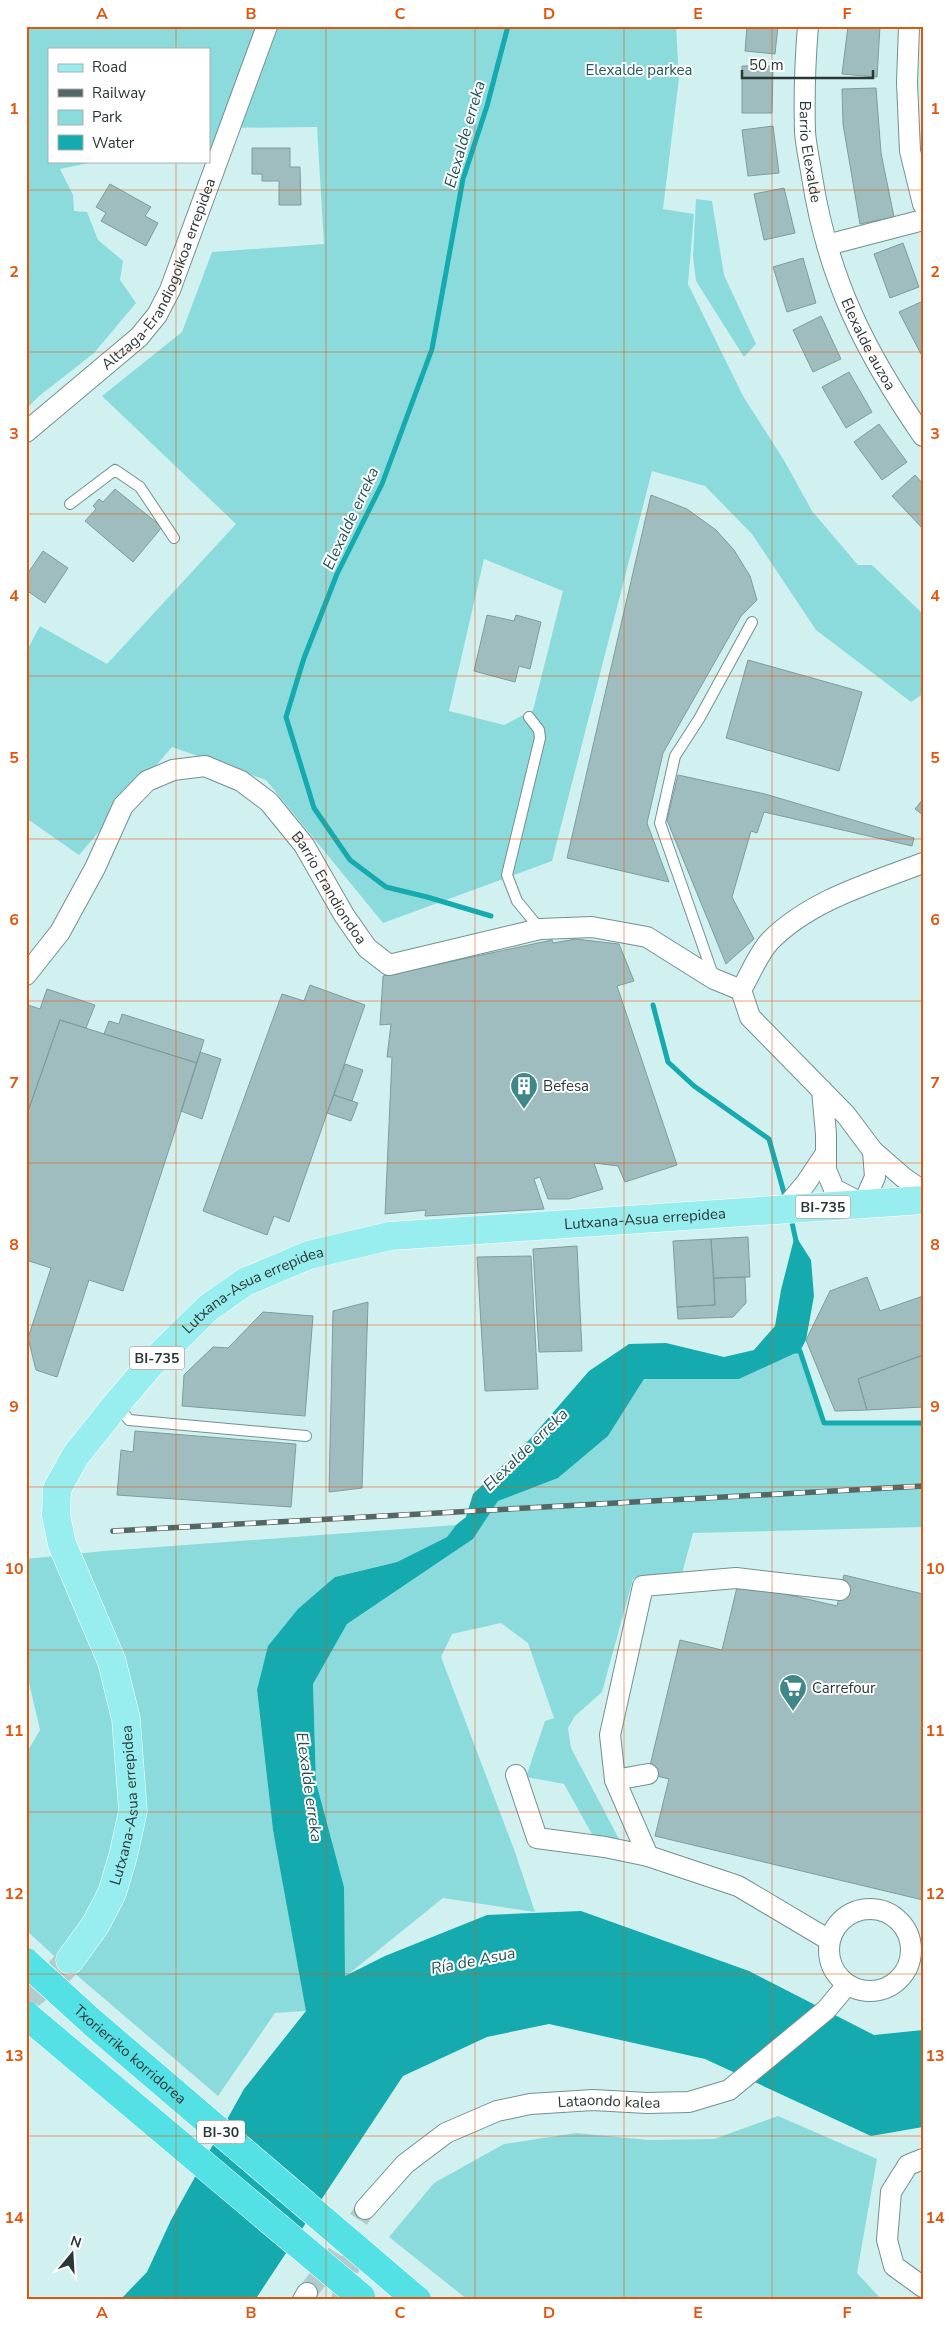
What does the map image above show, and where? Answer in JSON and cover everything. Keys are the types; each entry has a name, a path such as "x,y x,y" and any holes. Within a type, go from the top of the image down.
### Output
{"highway":[{"name":"Txorierriko korridorea","path":"26,1962 93,2023 417,2300"},
{"name":"BI-30","path":"26,2015 361,2297"}],"main road":[{"name":"BI-735","path":"784,1209 923,1200"},
{"name":"Lutxana-Asua errepidea","path":"70,1960 96,1924 112,1893 133,1811 126,1719 112,1662 62,1544 56,1515 57,1490 76,1455 150,1365 208,1308 245,1282 309,1255 390,1236 784,1209"}],"street":[{"name":"Altzaga-Erandiogoikoa errepidea","path":"26,432 129,347 140,337 157,314 170,290 267,26"},
{"name":"Barrio Elexalde","path":"808,26 805,74 805,134 817,207 827,246"},
{"path":"909,26 907,83 910,151 923,204"},
{"path":"827,246 923,220"},
{"name":"Elexalde auzoa","path":"827,246 843,296 876,365 923,436"},
{"name":"Barrio Erandiondoa","path":"26,975 60,932 95,868 123,806 147,781 173,770 205,766 241,781 268,802 304,844 344,915 367,948 389,965 540,929 592,927 647,937 714,979 741,990"},
{"path":"923,863 854,890 805,913 770,942 741,990 750,1017 846,1115 873,1151 904,1178 923,1191"},
{"path":"822,1090 826,1170 834,1189 863,1204 875,1177 873,1151"},
{"path":"784,1209 806,1183 826,1153"},
{"path":"648,1856 615,1780 610,1735 643,1586 736,1578 840,1590"},
{"path":"615,1780 648,1774"},
{"path":"516,1775 537,1838 605,1847 648,1856 738,1886 830,1940"},
{"path":"868,1908 881,1910 893,1915 902,1923 908,1934 911,1945 911,1957 915,1968 893,1984 874,1991 860,1990 847,1984 838,1976 831,1965 828,1952 830,1940 835,1928 849,1914 868,1908"},
{"name":"Lataondo kalea","path":"365,2209 405,2164 446,2133 497,2110 530,2104 592,2100 647,2103 689,2102 728,2090 826,2010 847,1984"},
{"path":"923,2159 908,2165 891,2192 887,2240 894,2266 923,2287"}],"lane":[{"path":"70,504 114,470 140,487 174,538"},
{"path":"714,979 660,823 675,756 699,719 752,622"},
{"path":"529,717 538,730 540,738 507,875 518,901 540,929"},
{"path":"117,1403 129,1420 306,1436"}],"green space":[{"name":"Elexalde parkea","path":"26,26 676,26 679,78 663,209 694,214 688,284 743,396 785,462 812,511 858,565 872,565 923,614 923,694 911,702 816,630 752,534 705,486 652,471 552,861 383,923 266,780 172,747 79,855 26,818 26,652 40,626 107,664 236,524 102,396 182,332 212,252 324,244 317,127 218,128 213,150 210,151 210,48 48,48 48,162 93,162 60,169 73,195 74,211 87,212 98,240 123,261 120,280 136,303 94,353 38,397 26,409","holes":["484,559 563,591 533,710 504,725 449,711"]},
{"path":"696,199 712,201 724,275 756,344 744,357 696,281 693,256"},
{"path":"800,1351 825,1423 923,1423 923,1527 693,1533 681,1577 633,1579 602,1692 575,1716 568,1728 571,1748 619,1839 593,1836 564,1784 526,1777 545,1721 554,1718 528,1643 501,1623 452,1634 441,1657 515,1852 535,1912 443,1898 306,2011 275,2013 218,2096 26,1930 26,1754 40,1730 26,1670 26,1559 104,1551 456,1525 447,1537 397,1562 335,1577 257,1691 273,1830 289,1905 344,1887 316,1782 313,1684 347,1624 473,1539 498,1501 558,1478 608,1436 644,1379 739,1379"},
{"path":"778,2116 877,2159 857,2273 882,2300 468,2300 389,2237 434,2183 504,2144 576,2133 648,2140 714,2139"}],"water":[{"name":"Ría de Asua","path":"795,1235 811,1260 814,1296 806,1340 800,1351 739,1379 644,1379 608,1436 558,1478 498,1501 473,1539 347,1624 313,1684 316,1782 344,1887 345,1976 385,1956 487,1915 581,1911 749,1971 874,2035 923,2030 923,2127 871,2136 705,2059 549,2024 487,2037 403,2076 255,2300 120,2300 147,2272 171,2220 244,2089 306,2011 273,1830 257,1690 268,1646 298,1609 335,1577 397,1562 447,1537 456,1525 466,1517 473,1494 530,1439 589,1371 629,1344 666,1343 724,1357 754,1350 775,1326 781,1290"}],"building":[{"path":"747,26 778,26 775,54 745,51"},
{"path":"848,26 880,26 877,77 842,74"},
{"path":"742,66 773,66 772,113 742,113"},
{"path":"876,88 881,153 894,217 860,224 843,124 842,89"},
{"path":"773,126 779,173 748,176 742,130"},
{"path":"252,148 290,148 290,167 300,167 301,205 279,205 279,181 262,181 262,174 252,174"},
{"path":"110,184 151,207 145,216 158,223 146,246 101,221 106,213 96,207"},
{"path":"784,188 795,233 764,240 754,194"},
{"path":"903,243 919,287 890,298 874,254"},
{"path":"803,258 816,303 787,312 773,267"},
{"path":"923,301 923,353 921,354 899,312"},
{"path":"821,316 841,359 813,372 793,330"},
{"path":"849,372 872,412 846,428 822,387"},
{"path":"879,424 907,462 882,480 854,442"},
{"path":"915,475 923,484 923,529 892,496"},
{"path":"115,489 162,527 133,562 85,521 96,509 93,506 99,499 103,502"},
{"path":"651,495 687,509 716,530 734,550 750,576 757,600 741,616 663,753 647,823 669,882 567,858"},
{"path":"43,551 68,568 45,603 26,590 26,576"},
{"path":"487,615 514,621 516,615 541,622 530,669 519,666 515,682 474,671"},
{"path":"748,660 862,692 839,771 726,738"},
{"path":"678,775 765,794 914,838 912,846 764,812 757,833 751,831 732,897 754,939 726,964 667,820"},
{"path":"923,799 923,815 915,809"},
{"name":"Befesa","path":"576,939 619,944 634,981 617,986 677,1165 625,1182 618,1166 594,1163 603,1189 569,1199 548,1199 540,1177 534,1179 544,1209 425,1216 426,1210 385,1214 392,1057 387,1057 391,1024 380,1025 383,976 552,940 553,943"},
{"path":"310,985 365,1005 289,1222 274,1216 267,1235 203,1211 282,994 304,1001"},
{"path":"47,989 95,1005 86,1028 60,1020 26,1117 26,1012 28,1005 40,1009"},
{"path":"122,1014 204,1040 197,1063 104,1034 109,1021 119,1024"},
{"path":"60,1020 197,1063 123,1291 89,1280 57,1377 36,1370 28,1338 51,1268 26,1260 26,1117"},
{"path":"200,1052 221,1059 202,1119 181,1111"},
{"path":"345,1064 363,1070 352,1101 334,1095"},
{"path":"334,1095 358,1103 351,1121 327,1113"},
{"path":"748,1237 750,1277 714,1278 711,1239"},
{"path":"711,1239 715,1305 677,1307 673,1241"},
{"path":"577,1246 582,1351 539,1352 533,1249"},
{"path":"531,1256 538,1389 485,1391 477,1257"},
{"path":"745,1277 746,1303 733,1317 678,1319 677,1307 715,1305 714,1278"},
{"path":"867,1277 880,1311 923,1296 923,1355 858,1379 867,1410 835,1411 806,1340 830,1291"},
{"path":"368,1302 362,1488 329,1492 333,1311"},
{"path":"263,1312 313,1316 305,1416 182,1406 184,1375 213,1347 228,1348"},
{"path":"923,1355 923,1407 867,1410 858,1379"},
{"path":"135,1431 296,1444 291,1507 117,1495 121,1450 133,1452"},
{"name":"Carrefour","path":"844,1575 923,1594 923,1900 655,1836 669,1779 648,1774 680,1640 722,1650 738,1583 837,1606"}],"waterway":[{"name":"Elexalde erreka","path":"491,916 386,887 350,860 314,808 286,717 304,658 337,574 382,484 432,349 463,179 487,106 508,26"},
{"name":"Elexalde erreka","path":"653,1005 668,1062 694,1086 769,1139 786,1200"},
{"name":"Elexalde erreka","path":"791,1218 796,1241"},
{"path":"795,1351 800,1351 824,1423 923,1423"}],"tunnel":[{"path":"26,1998 57,1974 70,1960"},
{"path":"307,2293 334,2258 365,2209"},
{"path":"341,2300 358,2235"}],"railway":[{"path":"113,1531 923,1486"}],"place":[{"name":"Befesa","path":"524,1110"},
{"name":"Carrefour","path":"793,1712"}]}
